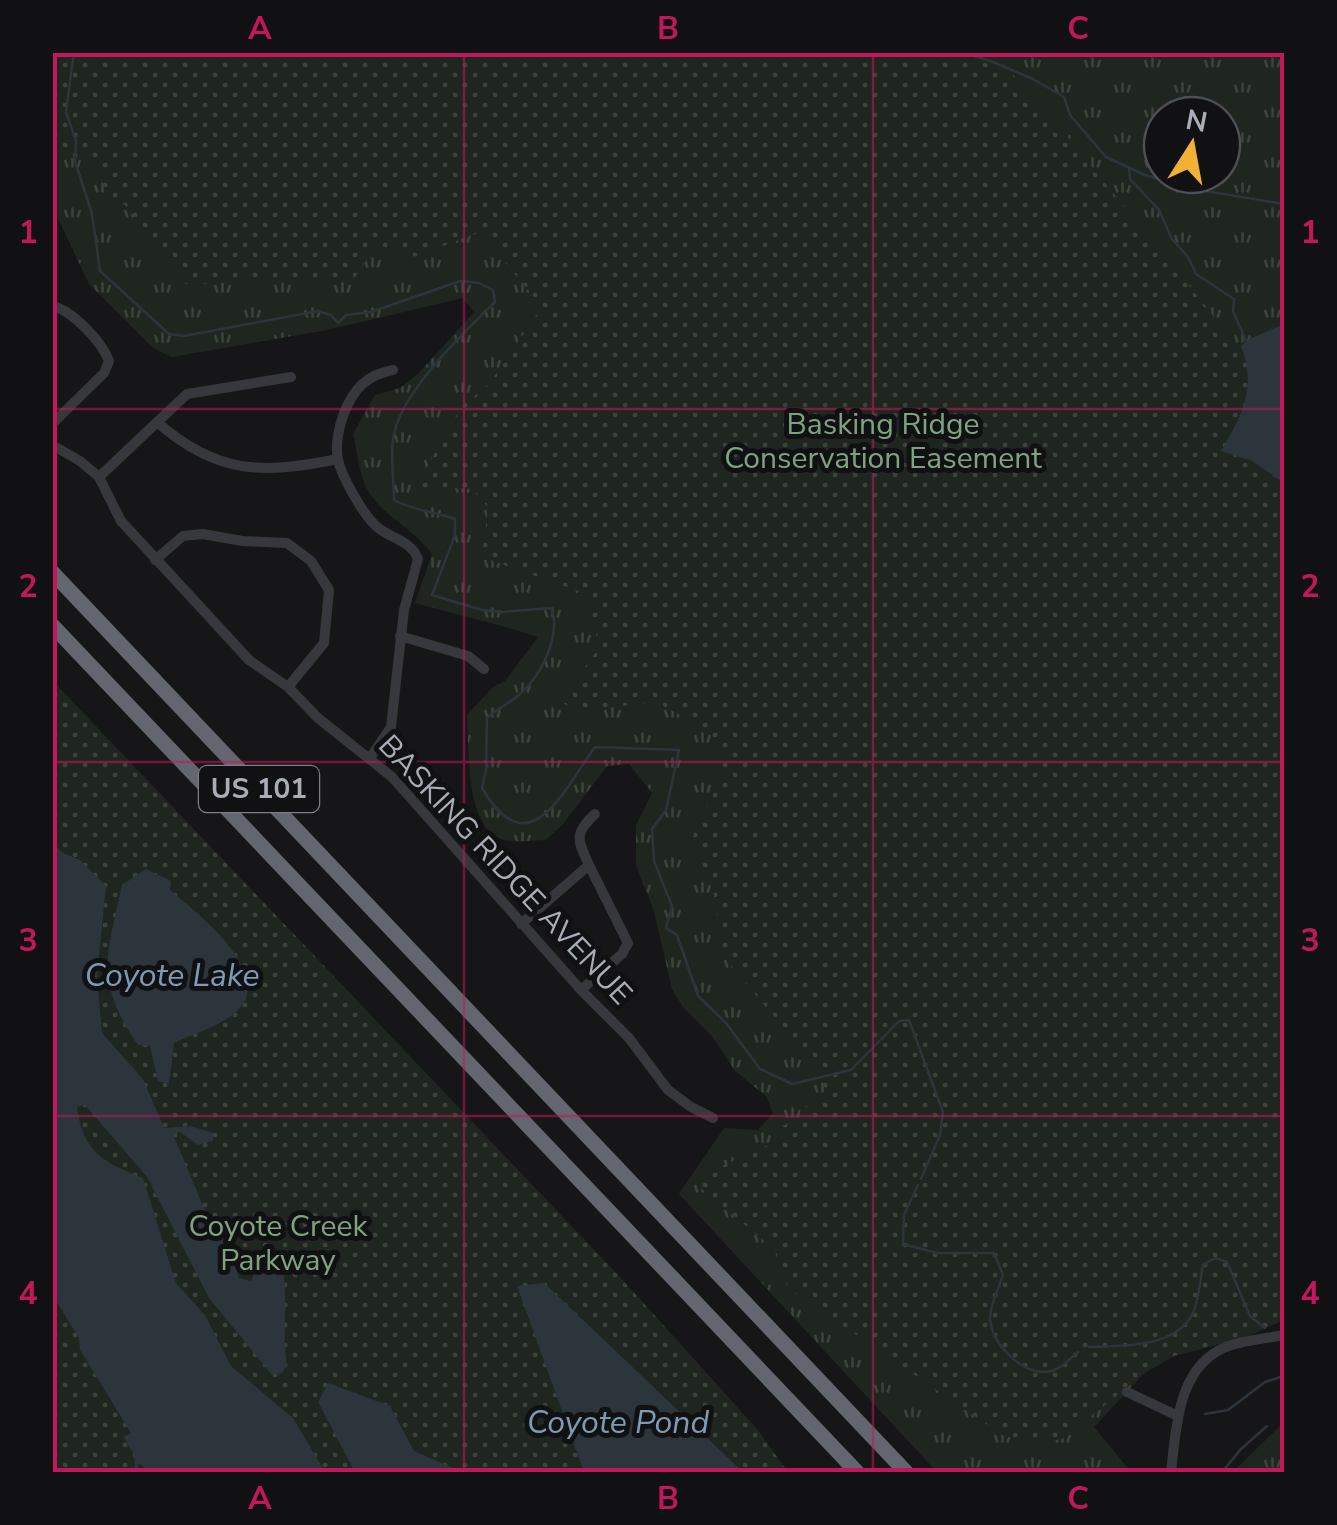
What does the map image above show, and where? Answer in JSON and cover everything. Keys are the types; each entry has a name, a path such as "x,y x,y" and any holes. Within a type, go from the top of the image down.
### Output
{"highway":[{"name":"US 101","path":"52,572 906,1472"},
{"name":"US 101","path":"52,625 856,1472"}],"street":[{"path":"52,306 65,310 104,350 108,361 104,373 52,424"},
{"path":"370,758 391,727 400,636 418,559 411,547 376,526 365,513 338,459 340,428 349,400 368,378 393,370"},
{"path":"99,477 192,392 292,377"},
{"path":"158,423 201,455 243,468 284,468 338,459"},
{"name":"BASKING RIDGE AVENUE","path":"52,445 80,460 99,477 121,522 250,660 288,687 318,718 392,777 521,924 629,1038 668,1090 713,1118"},
{"path":"156,560 183,536 203,534 287,543 311,561 329,590 324,644 288,687"},
{"path":"400,636 468,656 484,669"},
{"path":"581,990 622,954 628,942 579,843 582,826 594,814"},
{"path":"521,924 589,865"},
{"path":"1171,1472 1178,1416 1195,1369 1218,1349 1284,1335"},
{"path":"1126,1392 1178,1416"}],"green space":[{"name":"Basking Ridge Conservation Easement","path":"52,53 993,53 1047,112 1284,402 1284,1320 1241,1339 1174,1356 1145,1373 1064,1438 1037,1445 1002,1435 788,1288 774,1249 691,1180 775,1142 780,1127 802,1118 800,1111 826,1091 818,1069 723,956 714,895 692,838 717,784 723,748 706,729 656,702 574,711 560,700 600,647 584,593 482,557 488,507 472,489 416,487 461,407 489,384 542,307 480,232 413,257 377,244 354,279 186,284 125,205 111,200 89,154 53,162"},
{"name":"Basking Ridge Conservation Easement","path":"53,53 1284,53 1284,1314 1162,1354 1094,1427 1131,1472 937,1472 679,1194 724,1128 758,1130 773,1113 766,1096 735,1071 712,1036 683,1007 672,989 654,911 636,865 636,825 652,793 629,764 607,766 546,840 510,841 488,830 474,801 467,715 493,687 505,681 538,637 415,603 432,554 372,497 360,468 353,434 375,395 400,388 419,373 474,312 463,298 327,330 172,357 153,348 89,284 53,208"},
{"name":"Coyote Creek Parkway","path":"52,680 620,1277 757,1429 788,1472 53,1472"},
{"path":"1284,1422 1284,1472 1231,1472 1238,1467"}],"water":[{"path":"1284,324 1284,483 1252,461 1221,451 1245,401 1248,375 1241,346"},
{"path":"52,842 63,853 80,860 106,886 97,976 102,1033 143,1079 164,1128 191,1126 213,1133 213,1141 198,1145 180,1132 173,1134 203,1206 230,1249 239,1278 251,1281 259,1262 281,1263 287,1365 282,1373 272,1375 209,1298 147,1177 85,1105 77,1107 84,1135 107,1161 143,1178 176,1283 205,1315 231,1366 293,1418 325,1472 144,1472 144,1466 139,1464 135,1472 134,1455 124,1437 131,1433 80,1350 79,1338 53,1296"},
{"name":"Coyote Lake","path":"146,869 171,881 170,890 216,931 242,966 248,984 245,1001 231,1016 174,1043 169,1084 158,1081 150,1046 138,1045 124,1023 115,1003 108,968 122,885"},
{"name":"Coyote Pond","path":"544,1283 743,1472 584,1472 517,1286"},
{"name":"Coyote Pond","path":"328,1383 390,1406 414,1451 462,1472 355,1472 318,1402"}],"waterway":[{"path":"74,52 66,112 76,141 75,161 92,214 100,271 169,334 184,336 318,311 331,315 338,323 346,315 371,312 460,281 479,283 493,290 495,302 411,396 395,430 392,455 394,500 455,519 455,535 432,595 482,610 551,608 554,618 552,642 535,677 520,694 487,718 482,788 499,811 515,822 530,822 558,801 595,747 679,750 666,810 652,829 654,861 672,906 666,928 677,935 698,996 726,1023 760,1069 792,1084 851,1070 899,1021 909,1020 943,1112 940,1135 921,1179"},
{"path":"960,52 1033,79 1064,97 1070,115 1106,157 1145,175 1193,189 1284,204"},
{"path":"1129,168 1130,179 1159,210 1172,239 1188,257 1196,274 1234,299 1233,311 1247,343"},
{"path":"918,1185 904,1215 903,1244 937,1253 994,1253 1003,1275 990,1321 996,1339 1009,1355 1035,1371 1049,1372 1078,1352"},
{"path":"1089,1347 1147,1343 1174,1333 1193,1313 1203,1265 1215,1258 1227,1262 1250,1316 1265,1328"},
{"path":"1205,1414 1228,1410 1265,1382 1284,1376"},
{"path":"1222,1472 1267,1426"}]}
